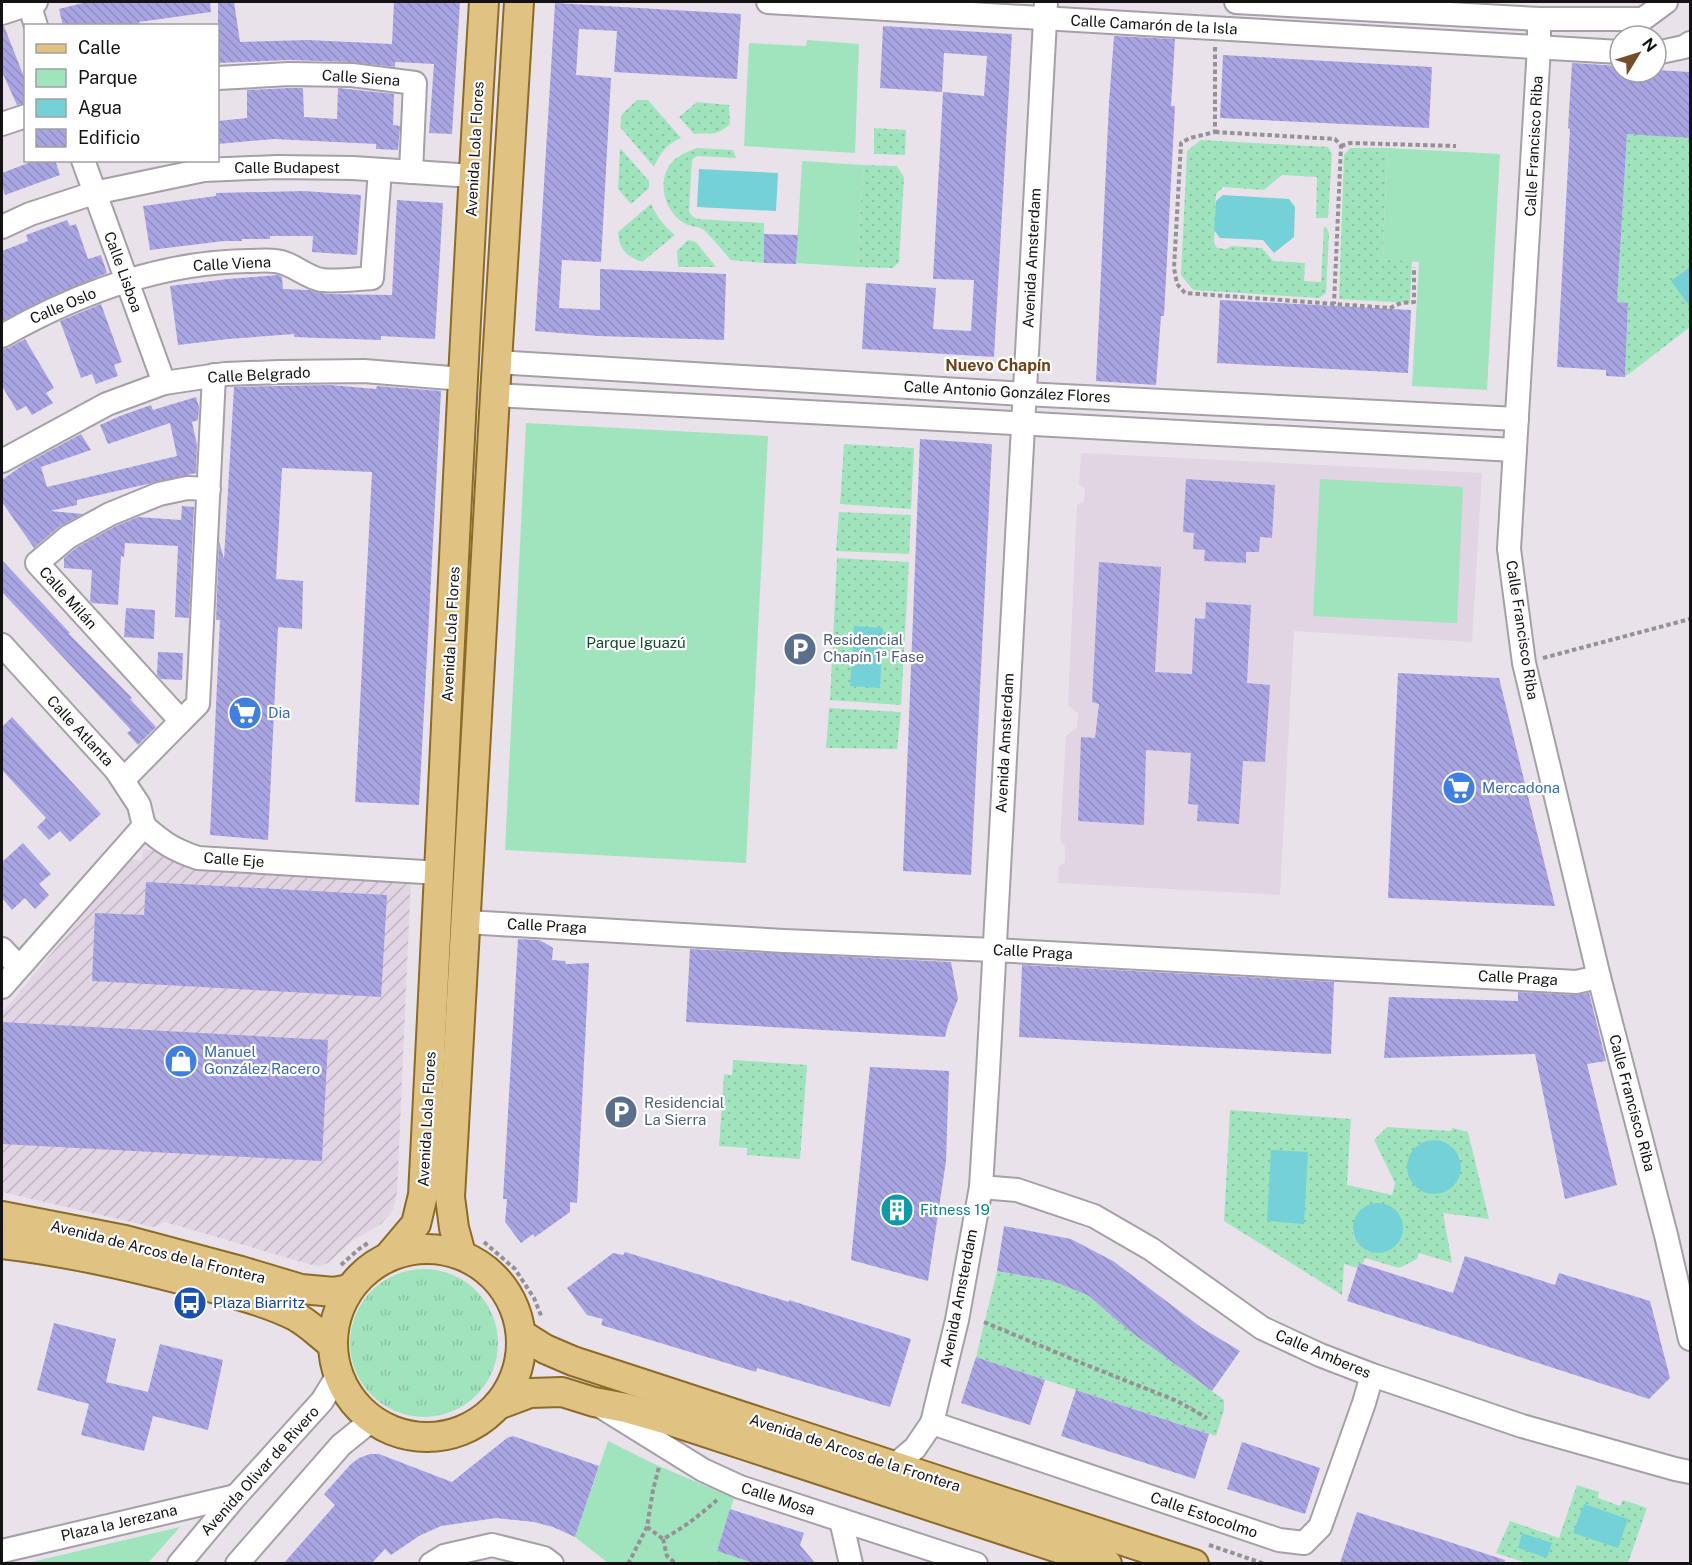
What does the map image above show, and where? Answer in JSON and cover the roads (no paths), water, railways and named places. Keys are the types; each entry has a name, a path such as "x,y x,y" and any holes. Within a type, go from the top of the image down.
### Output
{"main road":[{"name":"Avenida Lola Flores","path":"381,1248 416,1224 422,1203 473,176 484,2"},
{"name":"Avenida Lola Flores","path":"472,1247 454,1228 450,1197 519,2"},
{"name":"Avenida de Arcos de la Frontera","path":"2,1216 125,1240 301,1289 334,1292 342,1280"},
{"name":"Avenida de Arcos de la Frontera","path":"2,1244 128,1267 263,1303 298,1317 332,1344"},
{"path":"472,1247 476,1262 501,1284 532,1327 515,1377 498,1405 464,1430 448,1435 415,1437 397,1433 372,1419 355,1404 338,1376 332,1344 342,1280 362,1274 381,1248 472,1247"},
{"name":"Avenida de Arcos de la Frontera","path":"532,1327 545,1349 573,1361 895,1465 1201,1554"},
{"name":"Avenida de Arcos de la Frontera","path":"498,1405 530,1393 562,1392 594,1402 626,1408 1107,1563"}],"street":[{"path":"2,13 32,2 36,24"},
{"name":"Calle Camarón de la Isla","path":"768,2 1046,10 1215,28 1608,51"},
{"name":"Calle Camarón de la Isla","path":"1236,2 1539,19 1643,19 1666,2"},
{"name":"Avenida Amsterdam","path":"895,1465 915,1448 932,1423 957,1320 981,1187 1046,10"},
{"path":"1539,19 1539,47"},
{"path":"1668,50 1684,47 1690,43"},
{"name":"Calle Francisco Riba","path":"1539,47 1509,549 1524,663 1599,977 1666,1235 1690,1339"},
{"path":"1668,54 1690,56"},
{"name":"Calle Siena","path":"219,78 299,74 352,75 415,82 411,172"},
{"path":"2,124 24,117"},
{"name":"Calle Lisboa","path":"84,162 164,383"},
{"name":"Calle Budapest","path":"2,227 30,214 94,194 204,170 276,167 473,176"},
{"name":"Calle Viena","path":"126,282 178,267 231,261 278,261 321,280 372,278 380,170"},
{"name":"Calle Oslo","path":"2,336 34,318 87,295 126,282"},
{"name":"Calle Antonio González Flores","path":"497,362 1024,394 1518,419"},
{"name":"Calle Belgrado","path":"2,461 107,404 164,383 214,375 279,372 364,371 463,379"},
{"path":"123,780 198,704 214,375"},
{"name":"Calle Antonio González Flores","path":"495,395 1515,450"},
{"name":"Calle Milán","path":"181,721 37,563 68,537 110,514 159,494 187,488 209,489"},
{"name":"Calle Atlanta","path":"2,645 116,770 139,805 144,826"},
{"path":"2,987 144,826"},
{"name":"Calle Eje","path":"144,826 161,841 178,851 198,858 440,873"},
{"name":"Calle Praga","path":"466,922 784,941 994,950 1576,982 1599,977"},
{"path":"2,949 19,967"},
{"name":"Calle Amberes","path":"981,1187 1017,1190 1094,1216 1151,1250 1262,1329 1320,1355 1522,1426 1690,1472"},
{"name":"Calle Estocolmo","path":"932,1423 1279,1540 1304,1543 1320,1527 1372,1375"},
{"name":"Avenida Olivar de Rivero","path":"178,1563 322,1401 338,1376"},
{"name":"Calle Mosa","path":"594,1402 703,1470 731,1483 976,1563"},
{"path":"237,1563 341,1445 372,1419"},
{"name":"Plaza la Jerezana","path":"2,1551 236,1496"},
{"path":"841,1520 851,1563"},
{"path":"431,1563 444,1556 492,1545 544,1558 552,1563"}],"water":[{"path":"699,169 778,173 776,211 697,207"},
{"path":"1223,195 1289,199 1295,207 1294,237 1274,253 1263,240 1220,238 1214,230 1216,201"},
{"path":"1690,267 1690,307 1671,281"},
{"path":"854,626 883,628 880,688 850,686"},
{"path":"1429,1140 1439,1140 1449,1144 1457,1152 1461,1167 1457,1182 1449,1190 1439,1194 1429,1194 1419,1190 1411,1182 1407,1172 1407,1162 1411,1152 1419,1144"},
{"path":"1271,1150 1308,1152 1304,1224 1267,1221"},
{"path":"1373,1203 1383,1203 1396,1210 1403,1223 1403,1233 1396,1246 1383,1253 1373,1253 1364,1249 1357,1242 1353,1233 1353,1223 1357,1214 1364,1207"},
{"path":"1584,1504 1628,1519 1618,1548 1573,1533"},
{"path":"1522,1533 1552,1543 1547,1558 1518,1548"}],"place":[{"name":"Residencial Chapín 1ª Fase","path":"800,649"},
{"name":"Dia","path":"245,713"},
{"name":"Mercadona","path":"1459,788"},
{"name":"Manuel González Racero","path":"181,1061"},
{"name":"Residencial La Sierra","path":"621,1112"},
{"name":"Fitness 19","path":"897,1210"},
{"name":"Plaza Biarritz","path":"190,1303"}],"district":[{"name":"Nuevo Chapín","path":"998,365"}],"park label":[{"name":"Parque Iguazú","path":"636,643"}]}
